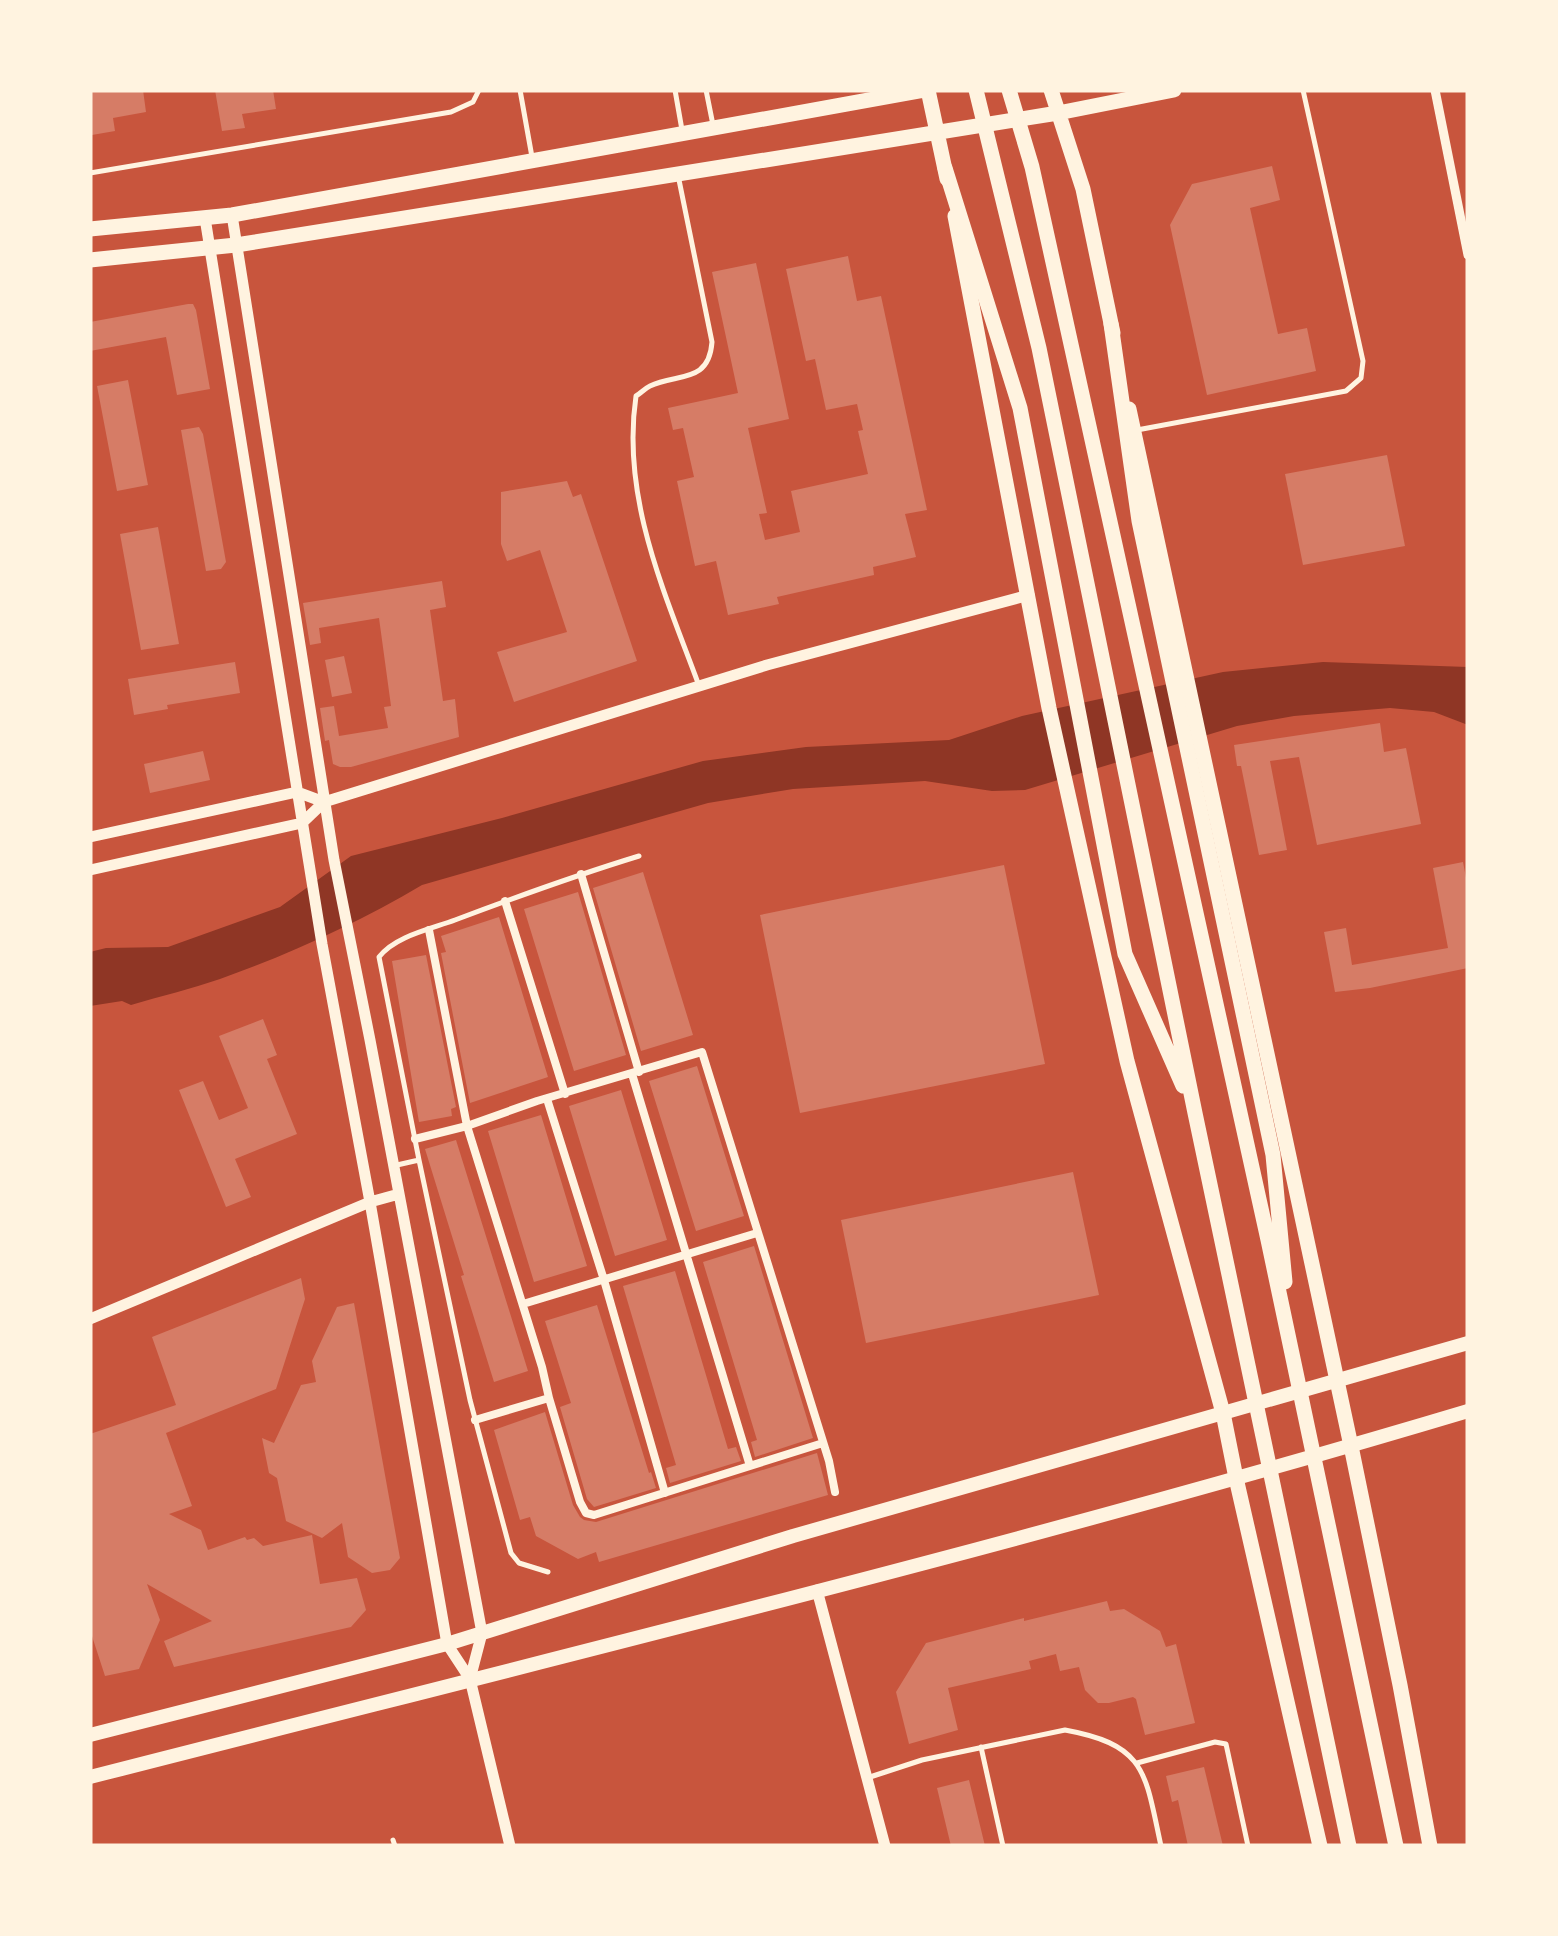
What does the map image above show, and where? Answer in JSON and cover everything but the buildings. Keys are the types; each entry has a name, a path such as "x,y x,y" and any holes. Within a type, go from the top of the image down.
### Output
{"main road":[{"path":"90,229 232,215 926,90 945,168 1049,708 1127,1061 1224,1412 1320,1846"},
{"path":"976,90 1039,348 1349,1846"},
{"path":"1009,90 1041,206 1396,1846"},
{"path":"1051,90 1083,189 1351,1446 1430,1846"},
{"path":"90,260 236,245 1058,113 1174,90"},
{"path":"945,168 1020,408 1125,954 1195,1112"},
{"path":"1111,324 1139,521 1273,1154 1292,1356"},
{"path":"90,1734 447,1644 794,1536 1468,1343"},
{"path":"90,1776 817,1590 1236,1478 1468,1411"}],"street":[{"path":"1435,90 1468,255"},
{"path":"232,215 334,860 482,1633 470,1679"},
{"path":"206,218 309,869 447,1644 470,1679 510,1846"},
{"path":"90,870 302,823 324,802 767,665 1028,594"},
{"path":"90,837 297,792 324,802"},
{"path":"581,874 686,1255 750,1466"},
{"path":"505,901 566,1094"},
{"path":"428,930 466,1126 586,1512 594,1516 824,1443"},
{"path":"415,1140 702,1052 824,1443 835,1492"},
{"path":"547,1098 665,1493"},
{"path":"90,1319 370,1202 400,1194"},
{"path":"523,1304 757,1233"},
{"path":"474,1420 549,1398"},
{"path":"817,1590 886,1846"}],"lane":[{"path":"90,173 451,112 473,102 479,90"},
{"path":"520,90 532,160"},
{"path":"675,90 683,133"},
{"path":"706,90 713,128"},
{"path":"1134,430 1346,391 1361,378 1362,361 1303,90"},
{"path":"678,173 712,342 710,357 703,368 687,377 650,386 636,396 634,462 639,509 699,686"},
{"path":"548,1572 519,1563 511,1553 474,1420 379,957 386,947 428,930 639,856"},
{"path":"394,1165 419,1160"},
{"path":"867,1778 922,1760 1065,1730 1088,1734 1116,1745 1134,1758 1146,1780 1161,1846"},
{"path":"1137,1763 1215,1742 1226,1744 1248,1846"},
{"path":"981,1747 1003,1846"}],"shaded area":[{"path":"1323,662 1468,667 1468,725 1434,712 1390,708 1294,716 1237,726 1025,790 992,791 925,781 793,789 708,803 422,885 323,937 209,983 131,1005 122,1001 90,1006 90,952 168,947 280,907 351,856 703,761 806,747 949,740 1022,716 1223,672"}]}
